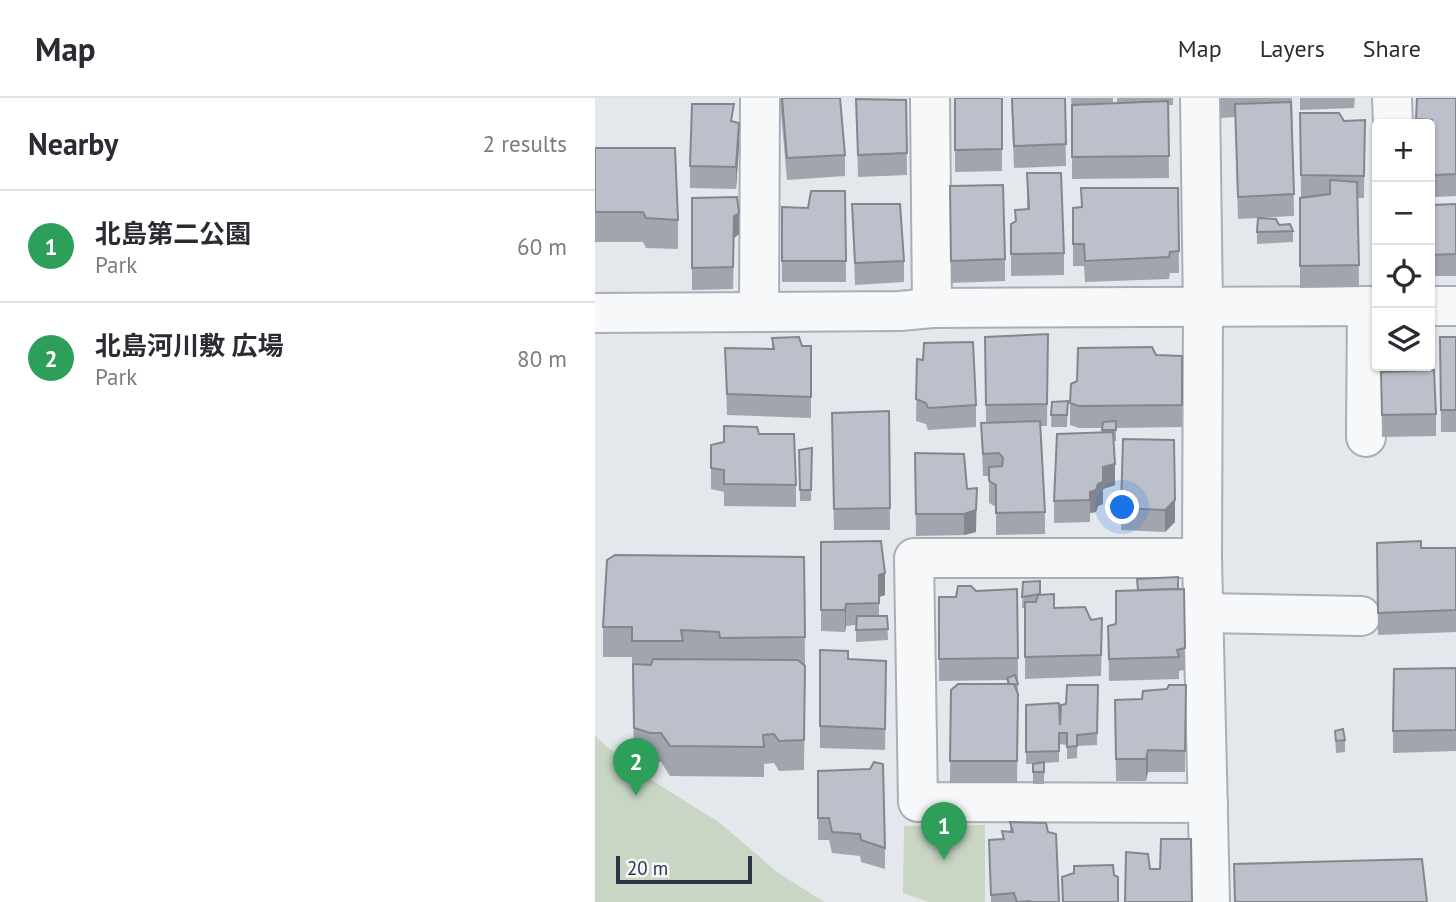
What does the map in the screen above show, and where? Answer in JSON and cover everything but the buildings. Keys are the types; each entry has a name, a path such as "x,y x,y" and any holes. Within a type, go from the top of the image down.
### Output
{"street":[{"path":"759,312 760,98"},
{"path":"930,98 932,308"},
{"path":"1200,98 1202,558 1210,902"},
{"path":"1392,98 1393,119"},
{"path":"595,313 1372,306 1366,437"},
{"path":"1435,306 1456,306"},
{"path":"1202,558 913,558 918,802 1208,803"},
{"path":"1204,613 1361,616"}],"green space":[{"path":"595,734 634,769 720,823 777,872 824,902 595,902"},
{"path":"985,825 985,902 928,902 903,893 904,826"}],"place":[{"name":"北島河川敷 広場","path":"636,796"},
{"name":"北島第二公園","path":"944,860"}]}
